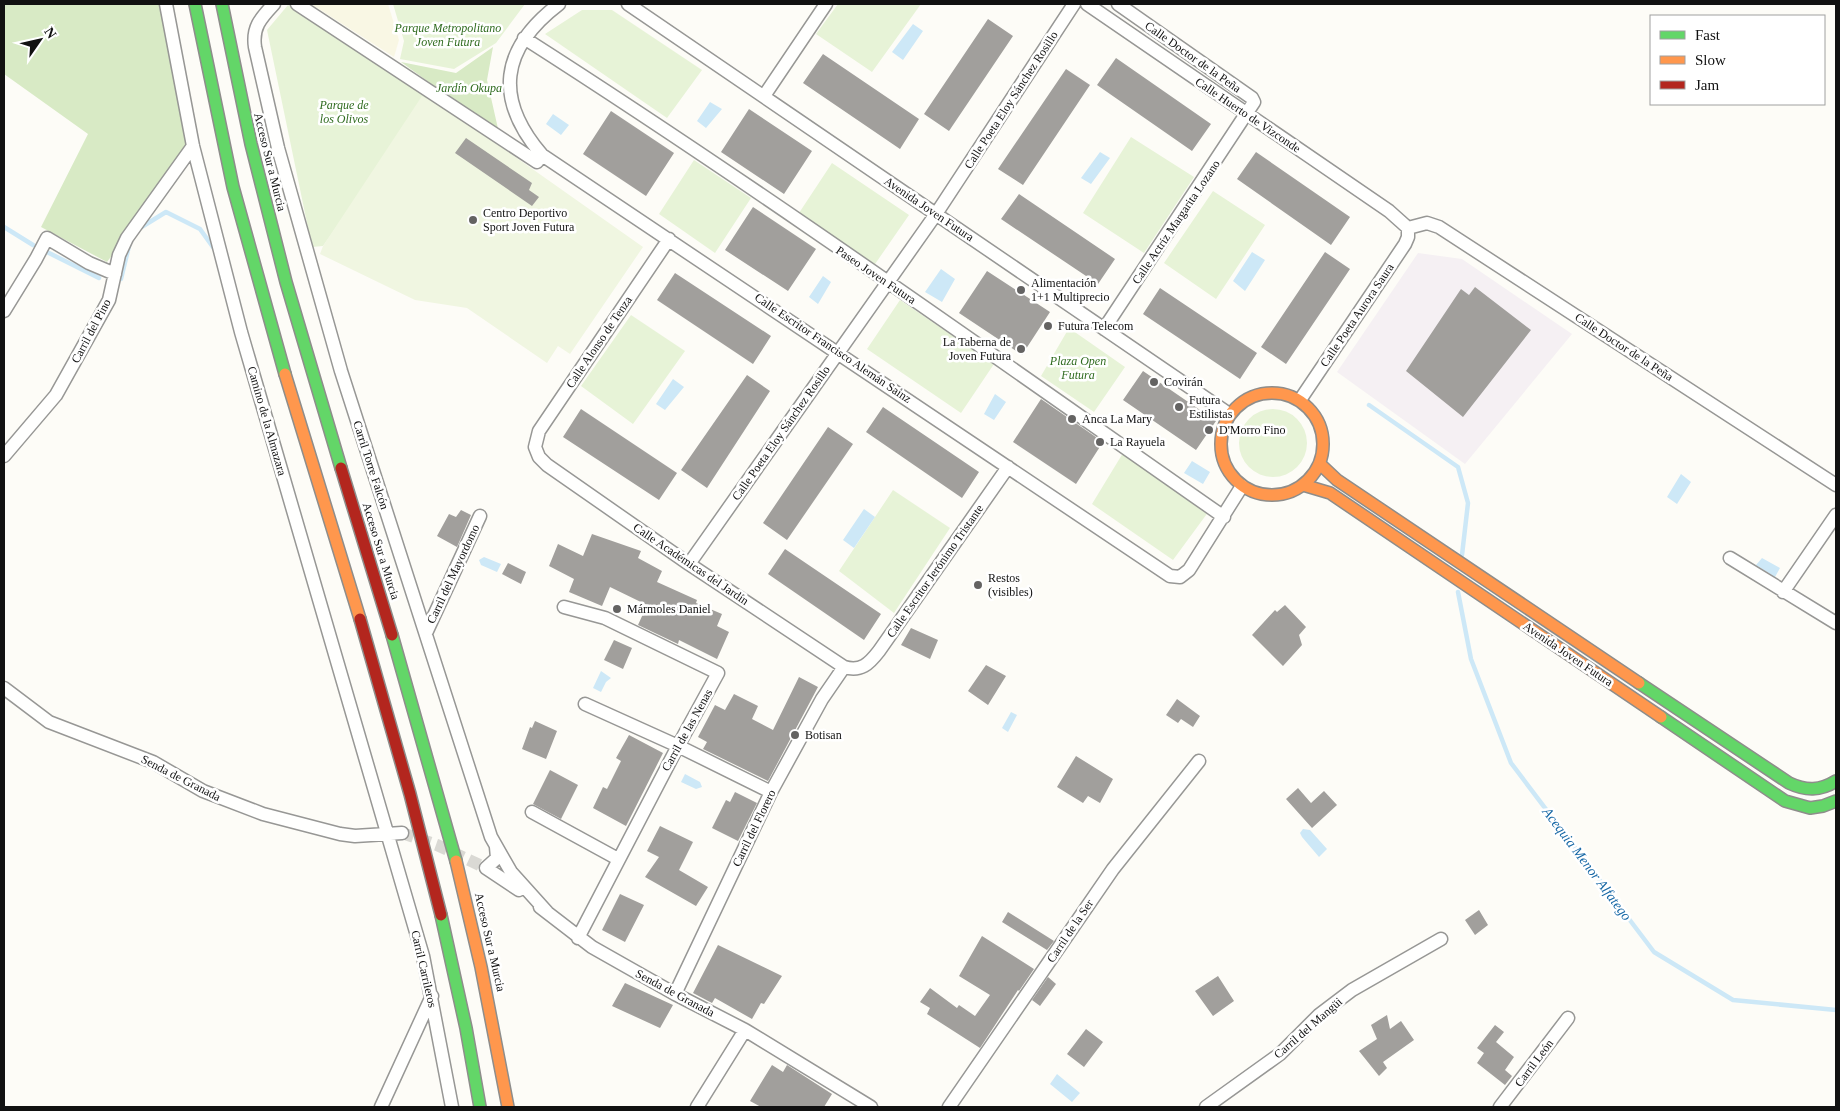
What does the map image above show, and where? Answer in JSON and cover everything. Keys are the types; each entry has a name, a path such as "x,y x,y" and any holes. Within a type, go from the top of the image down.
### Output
{"main road":[{"path":"195,4 230,170 267,309 371,655 428,859 458,986 480,1107"},
{"name":"Acceso Sur a Murcia","path":"222,4 238,88 275,240 443,806 485,976 508,1107"},
{"path":"1270,392 1286,394 1300,400 1314,415 1323,433 1323,449 1320,464 1313,476 1302,486 1283,494 1262,494 1242,486 1228,472 1221,453 1222,433 1229,414 1240,403 1254,395 1270,392"},
{"name":"Avenida Joven Futura","path":"1320,464 1345,485 1789,783 1801,790 1814,790 1825,788 1836,781"},
{"name":"Avenida Joven Futura","path":"1302,486 1330,493 1785,800 1803,808 1821,808 1836,802"},
{"path":"443,806 485,929"}],"street":[{"name":"Camino de la Almazara","path":"166,4 193,146 241,332 387,833"},
{"name":"Carril Torre Falcón","path":"274,4 260,20 253,36 278,148 341,371 480,805 495,845 511,872 547,912"},
{"path":"297,4 537,162 542,154"},
{"name":"Calle Escritor Francisco Alemán Sainz","path":"559,4 544,15 524,38 514,57 510,74 510,98 521,128 542,154 838,351 1162,572 1175,577 1184,575 1189,570 1242,486"},
{"name":"Avenida Joven Futura","path":"628,4 1229,414"},
{"path":"764,96 826,4"},
{"name":"Calle Poeta Eloy Sánchez Rosillo","path":"689,564 936,214 1074,4"},
{"name":"Calle Huerto de Vizconde","path":"1087,4 1389,212 1408,228"},
{"name":"Calle Doctor de la Peña","path":"1118,4 1252,98 1254,104 1248,115"},
{"name":"Paseo Joven Futura","path":"524,38 888,282 1224,517"},
{"name":"Calle Actriz Margarita Lozano","path":"1104,329 1248,115"},
{"name":"Carril del Pino","path":"4,456 56,395 109,300 119,255 127,238 193,146"},
{"name":"Calle Doctor de la Peña","path":"1408,228 1427,223 1439,227 1836,485"},
{"name":"Calle Poeta Aurora Saura","path":"1300,400 1400,252 1407,240 1408,228"},
{"path":"4,311 36,260 46,238 88,263 115,274"},
{"name":"Calle Alonso de Tenza","path":"534,447 539,431 668,238"},
{"name":"Calle Académicas del Jardín","path":"534,447 539,457 547,465 689,564 850,668"},
{"name":"Calle Escritor Jerónimo Tristante","path":"850,668 871,661 879,651 1008,467"},
{"path":"1783,592 1836,515"},
{"name":"Carril del Mayordomo","path":"426,632 480,516"},
{"path":"1730,558 1836,623"},
{"name":"Carril de las Nenas","path":"564,607 605,618 718,673 618,859 578,938"},
{"name":"Carril del Florero","path":"675,994 771,792 822,699 850,668"},
{"name":"Senda de Granada","path":"4,689 49,722 153,762 203,791 230,802 340,834 355,836 402,833"},
{"path":"586,704 678,746 771,792"},
{"name":"Carril de la Ser","path":"949,1107 1113,869 1199,761"},
{"path":"532,812 618,859"},
{"name":"Carril Carrileros","path":"387,833 423,956 452,1107"},
{"name":"Senda de Granada","path":"495,845 497,858 486,868 516,887 578,938 675,994 745,1030 864,1105"},
{"name":"Carril del Mangüi","path":"1206,1107 1280,1054 1319,1015 1352,990 1441,939"},
{"path":"382,1107 432,996"},
{"name":"Carril León","path":"1500,1107 1568,1018"},
{"path":"697,1107 745,1030"}],"shaded area":[{"path":"311,4 388,4 399,40 394,57"},
{"path":"1418,253 1462,259 1572,334 1465,464 1337,372"}],"green space":[{"path":"4,4 166,4 193,146 107,262 41,227 88,134 4,74"},
{"name":"Parque Metropolitano Joven Futura","path":"393,4 525,4 496,43 454,69 400,59 404,41"},
{"path":"838,4 921,4 872,72 816,34"},
{"name":"Parque de los Olivos","path":"288,5 429,96 323,246 312,247 267,30"},
{"path":"582,10 612,10 702,70 667,118 545,34"},
{"name":"Jardín Okupa","path":"493,47 487,80 499,133 401,62 456,73"},
{"name":"Centro Deportivo Sport Joven Futura","path":"422,96 427,99 429,96 643,247 570,354 558,346 547,363 467,308 415,300 320,254 323,246"},
{"path":"1131,137 1194,177 1144,253 1083,213"},
{"path":"694,160 751,198 715,253 659,214"},
{"path":"832,163 909,215 873,267 799,213"},
{"path":"1213,191 1265,225 1216,299 1164,263"},
{"path":"900,300 994,364 961,413 867,349"},
{"path":"631,315 685,351 633,424 581,386"},
{"name":"Plaza Open Futura","path":"1069,328 1125,367 1094,412 1041,376"},
{"path":"1273,409 1286,411 1297,419 1305,430 1307,443 1305,456 1297,467 1286,475 1273,477 1260,475 1249,467 1241,456 1239,443 1241,430 1249,419 1260,411"},
{"path":"1123,453 1209,511 1173,560 1092,504"},
{"path":"893,490 950,528 894,613 839,571"}],"water":[{"path":"913,24 923,31 903,60 892,52"},
{"path":"710,102 722,109 706,128 697,121"},
{"path":"553,114 569,125 561,135 546,124"},
{"path":"1100,152 1110,158 1091,184 1081,178"},
{"path":"1252,252 1265,260 1245,291 1233,281"},
{"path":"941,269 955,279 942,302 925,292"},
{"path":"823,276 831,282 818,304 809,297"},
{"path":"673,379 684,387 665,410 656,404"},
{"path":"995,394 1006,402 994,420 984,414"},
{"path":"1192,461 1210,472 1203,484 1184,473"},
{"path":"1681,474 1691,482 1677,504 1667,497"},
{"path":"864,509 875,517 854,548 843,540"},
{"path":"484,557 501,564 497,572 481,565 479,560"},
{"path":"1762,558 1780,568 1775,577 1756,565"},
{"path":"601,671 611,678 606,682 601,692 593,688"},
{"path":"1011,712 1017,715 1008,732 1002,728"},
{"path":"685,774 700,782 702,787 696,789 681,782"},
{"path":"1303,829 1310,830 1327,849 1319,857 1302,837 1300,833"},
{"path":"1057,1074 1080,1093 1072,1102 1050,1084"}],"building":[{"path":"988,19 1013,36 949,131 924,114"},
{"path":"823,54 919,119 900,149 803,83"},
{"path":"1116,58 1211,124 1192,151 1097,85"},
{"path":"1066,69 1090,85 1023,185 998,169"},
{"path":"749,109 812,151 784,194 721,152"},
{"path":"611,111 674,153 646,196 583,154"},
{"path":"466,138 532,183 529,190 539,197 532,206 455,153"},
{"path":"1256,152 1350,217 1331,245 1237,179"},
{"path":"1019,194 1115,259 1098,284 1001,219"},
{"path":"753,207 816,249 788,291 725,250"},
{"path":"1325,252 1350,269 1286,364 1261,347"},
{"path":"987,271 1050,312 1022,355 959,313"},
{"path":"675,273 771,336 753,364 657,300"},
{"path":"1475,287 1531,330 1463,417 1406,371 1461,289 1469,295"},
{"path":"1160,288 1257,353 1240,379 1143,314"},
{"path":"1143,371 1216,421 1196,450 1123,400"},
{"path":"747,375 770,391 707,488 681,470"},
{"path":"1041,399 1103,442 1076,484 1013,442"},
{"path":"883,407 979,472 962,498 866,432"},
{"path":"581,409 677,473 659,500 563,437"},
{"path":"828,427 853,444 787,540 763,523"},
{"path":"461,510 471,515 457,547 437,536 449,514 456,517"},
{"path":"592,534 641,551 638,558 662,571 657,582 697,600 696,603 722,614 717,626 729,632 717,659 679,640 678,644 638,625 647,605 610,587 602,606 569,592 574,579 549,566 558,544 583,556"},
{"path":"785,549 881,614 864,640 768,574"},
{"path":"508,563 526,572 521,584 502,574"},
{"path":"1285,605 1306,627 1299,635 1302,645 1283,666 1252,635 1275,610 1277,612"},
{"path":"911,628 938,640 930,659 901,645"},
{"path":"614,640 632,648 623,669 604,660"},
{"path":"986,665 1006,676 988,705 968,691"},
{"path":"799,677 818,687 768,781 703,749 707,742 698,737 715,705 725,710 734,694 758,706 752,719 773,730"},
{"path":"1177,699 1200,716 1193,727 1181,719 1178,723 1166,715"},
{"path":"535,721 557,731 546,759 522,749 530,727 532,728"},
{"path":"629,735 663,753 626,826 593,808 603,787 607,789 621,761 616,758"},
{"path":"1076,756 1113,779 1100,803 1088,796 1083,803 1057,787"},
{"path":"550,770 578,785 561,819 533,804"},
{"path":"1298,788 1311,803 1324,791 1337,805 1312,828 1286,799"},
{"path":"735,792 757,803 738,841 712,828 726,800 730,802"},
{"path":"660,826 693,842 679,870 708,887 696,906 645,877 659,857 647,851"},
{"path":"620,894 644,905 625,942 602,930"},
{"path":"1479,910 1488,925 1475,935 1465,920"},
{"path":"1008,912 1054,941 1047,950 1002,922"},
{"path":"982,936 1034,969 980,1048 927,1014 930,1008 920,1002 930,988 957,1008 959,1005 975,1016 990,995 959,976"},
{"path":"718,945 782,976 764,1004 761,1003 752,1019 715,998 712,1003 693,993"},
{"path":"1218,976 1234,1001 1213,1016 1195,991"},
{"path":"1048,977 1056,984 1040,1006 1032,1000"},
{"path":"625,983 673,1005 660,1028 612,1006"},
{"path":"1387,1015 1390,1029 1401,1021 1414,1040 1383,1062 1387,1068 1379,1076 1359,1051 1377,1039 1371,1025"},
{"path":"1495,1025 1504,1032 1496,1042 1514,1057 1505,1070 1512,1076 1505,1085 1477,1063 1484,1053 1477,1048"},
{"path":"1086,1029 1103,1042 1084,1067 1067,1054"},
{"path":"772,1065 783,1072 787,1065 832,1094 824,1107 761,1107 750,1101"}],"waterway":[{"name":"Acequia Menor Alfatego","path":"140,228 166,212 200,229 215,250"},
{"name":"Acequia Menor Alfatego","path":"4,227 33,245"},
{"name":"Acequia Menor Alfatego","path":"121,279 129,246"},
{"name":"Acequia Menor Alfatego","path":"45,251 99,278"},
{"name":"Acequia Menor Alfatego","path":"1369,405 1458,467 1468,503 1462,555"},
{"name":"Acequia Menor Alfatego","path":"1458,592 1471,659 1511,763 1654,952 1733,1000 1836,1010"}],"tunnel":[{"path":"402,833 437,845 486,868"}],"traffic: fast":[{"path":"195,4 233,187 285,374"},
{"path":"222,4 251,144 286,282 341,468"},
{"path":"392,635 456,861"},
{"path":"1639,683 1789,783 1813,789 1824,787 1836,781"},
{"path":"1661,717 1785,801 1810,808 1836,801"},
{"path":"441,915 466,1028 480,1107"}],"traffic: slow":[{"path":"285,374 360,619"},
{"path":"1272,393 1292,397 1308,408 1319,424 1323,444 1319,464 1308,480 1292,491 1272,495 1252,491 1236,480 1225,464 1221,444 1225,424 1236,408 1252,397 1272,393"},
{"path":"1320,464 1337,480 1639,683"},
{"path":"1303,485 1330,493 1661,717"},
{"path":"456,861 481,967 508,1107"}],"traffic: jam":[{"path":"341,468 392,635"},
{"path":"360,619 410,794 441,915"}],"place":[{"name":"Centro Deportivo Sport Joven Futura","path":"473,220"},
{"name":"Alimentación 1+1 Multiprecio","path":"1021,290"},
{"name":"Futura Telecom","path":"1048,326"},
{"name":"La Taberna de Joven Futura","path":"1021,349"},
{"name":"Covirán","path":"1154,382"},
{"name":"Futura Estilistas","path":"1179,407"},
{"name":"Anca La Mary","path":"1072,419"},
{"name":"D'Morro Fino","path":"1209,430"},
{"name":"La Rayuela","path":"1100,442"},
{"name":"Restos (visibles)","path":"978,585"},
{"name":"Mármoles Daniel","path":"617,609"},
{"name":"Botisan","path":"795,735"}]}
